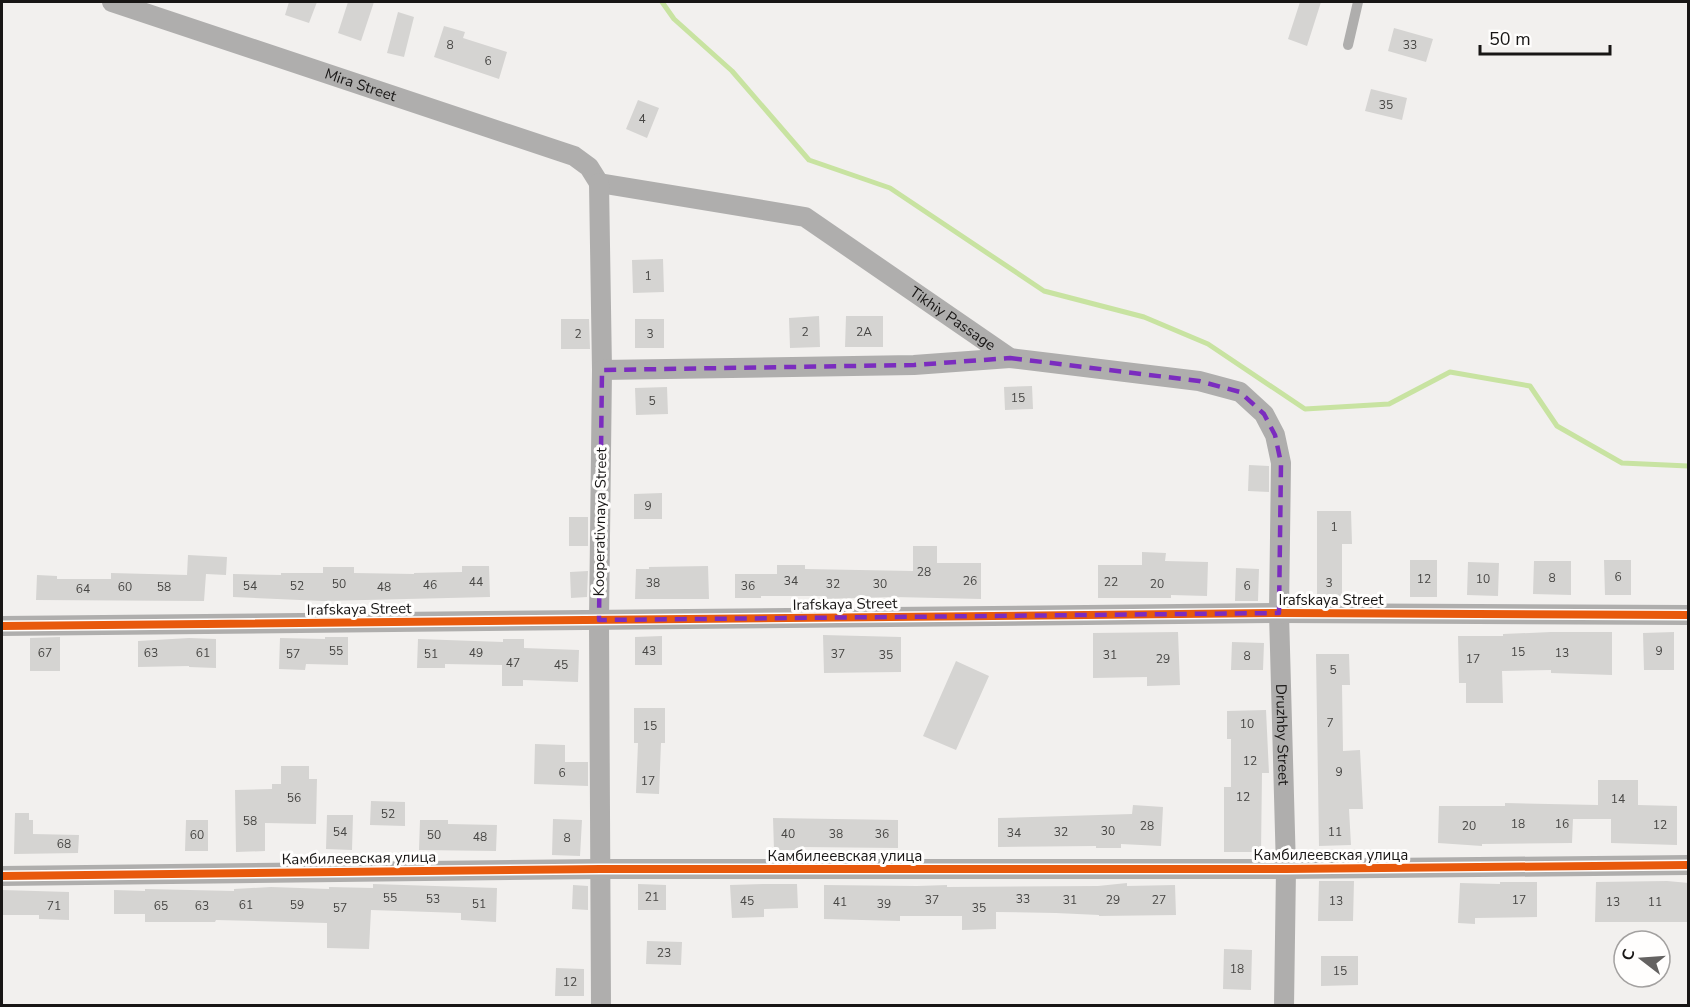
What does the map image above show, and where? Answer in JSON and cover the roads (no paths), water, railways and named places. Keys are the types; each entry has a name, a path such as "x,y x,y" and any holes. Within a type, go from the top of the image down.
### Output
{"street":[{"name":"Mira Street","path":"112,2 574,156 589,167 599,183"},
{"name":"Tikhiy Passage","path":"599,183 805,217 1010,358 1199,381 1240,392 1264,414 1275,435 1281,464"},
{"name":"Kooperativnaya Street","path":"599,183 602,370 599,620 601,1005"},
{"path":"602,370 914,365 1010,358"},
{"name":"Druzhby Street","path":"1281,464 1279,613 1286,869 1284,1005"},
{"name":"Irafskaya Street","path":"2,626 1279,613 1689,615"},
{"name":"Камбилеевская улица","path":"2,876 600,869 1286,869 1689,865"}],"lane":[{"path":"1348,45 1358,2"}],"waterway":[{"path":"662,2 674,19 732,71 809,160 890,188 1044,291 1144,317 1208,344 1305,409 1389,404 1450,372 1530,386 1557,426 1622,463 1688,466"}]}
